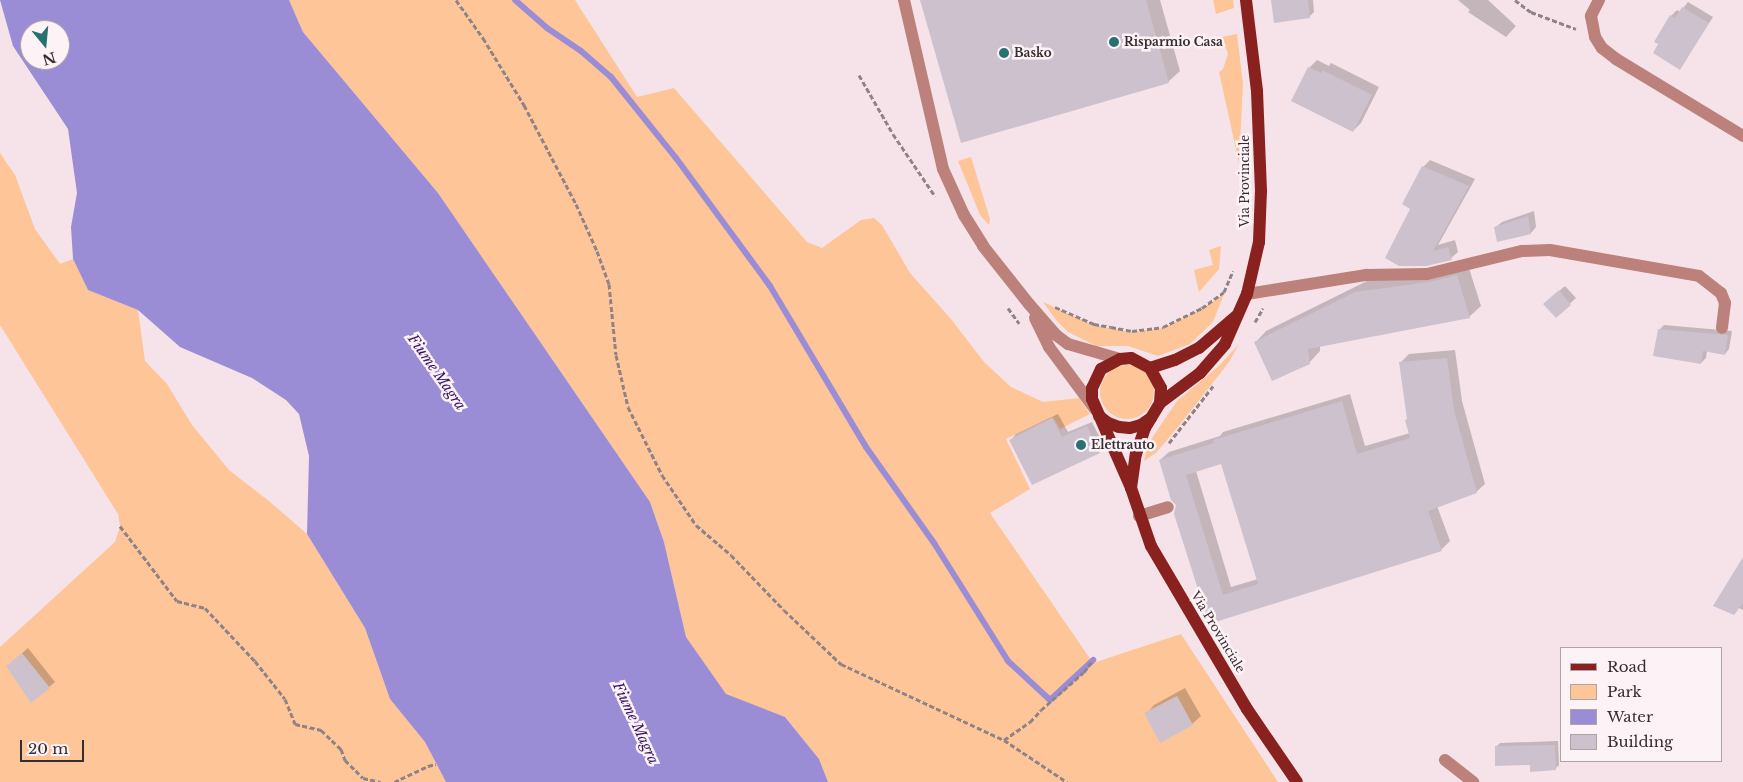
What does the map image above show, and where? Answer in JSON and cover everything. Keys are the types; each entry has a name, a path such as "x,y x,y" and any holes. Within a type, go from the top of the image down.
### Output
{"main road":[{"name":"Via Provinciale","path":"1150,368 1174,360 1199,348 1237,315 1247,294 1258,242 1261,191 1256,91 1246,0"},
{"path":"1160,403 1211,362 1225,344 1237,315"},
{"name":"Via Provinciale","path":"1120,359 1101,368 1092,388 1097,412 1131,488 1139,516 1156,554 1242,700 1297,782"},
{"path":"1120,359 1136,360 1150,368 1161,388 1160,403"},
{"name":"Via Provinciale","path":"1131,488 1136,454 1151,418 1160,403"},
{"path":"1097,412 1119,428 1141,425 1151,418"}],"street":[{"path":"904,0 943,169 964,215 983,246 1028,304 1056,335 1068,344 1120,359"},
{"path":"1599,0 1591,16 1596,37 1602,48 1616,59 1743,136"},
{"path":"1247,294 1366,275 1427,274 1522,251 1550,250 1699,276 1721,293 1725,303 1722,328"},
{"path":"1028,304 1049,347 1097,412"},
{"path":"1139,516 1168,507"},
{"path":"1445,760 1474,782"}],"path":[{"path":"456,0 483,38 524,105 597,250 609,284 616,355 628,407 662,475 696,525 731,556 841,664 1004,740 1067,782"},
{"path":"1515,0 1531,12 1596,37"},
{"path":"1051,305 1094,324 1132,331 1163,328 1202,308 1224,292 1236,263"},
{"path":"120,526 177,601 205,608 256,660 285,699 294,724 321,730 341,749 345,760 363,778 381,782"},
{"path":"1004,740 1030,722 1084,672 1094,660"},
{"path":"394,782 436,764"}],"green space":[{"path":"289,0 575,0 637,97 674,88 807,242 822,248 861,220 874,218 882,225 910,273 951,319 984,362 1011,387 1043,402 1079,398 1090,414 1060,429 1053,417 1006,439 1030,489 990,513 1093,663 1181,634 1278,782 828,782 819,759 785,717 726,695 686,637 664,542 650,502 438,193 303,32"},
{"path":"1213,0 1233,0 1234,8 1216,14"},
{"path":"1237,34 1243,84 1239,163 1219,72 1223,69 1228,54 1222,37"},
{"path":"0,153 15,175 35,229 60,264 73,259 88,290 138,310 145,361 167,384 192,425 229,470 307,534 365,628 390,699 425,742 446,782 0,782 0,647 115,542 120,526 118,514 0,325"},
{"path":"971,157 990,219 989,225 980,215 958,161"},
{"path":"1221,246 1219,269 1199,292 1194,270 1213,265 1209,250"},
{"path":"1224,294 1213,322 1190,344 1158,356 1128,346 1096,346 1068,332 1056,320 1043,302 1093,325 1131,332 1163,328 1201,309"},
{"path":"1239,344 1229,362 1178,427 1156,453 1144,461 1148,444 1177,401 1219,366"},
{"path":"1127,365 1146,373 1154,392 1146,411 1127,419 1108,411 1100,392 1108,373"}],"water":[{"name":"Fiume Magra","path":"0,0 289,0 303,32 438,193 650,502 664,542 686,637 726,694 785,717 819,759 828,782 446,782 425,742 390,699 365,628 307,534 309,456 299,414 286,400 252,378 180,347 138,310 88,290 73,259 71,227 77,193 68,129 29,70 70,70 70,20 20,20 20,57 13,46"}],"building":[{"name":"Basko","path":"920,0 1146,0 1169,83 961,143"},
{"path":"1271,0 1308,0 1310,18 1274,23"},
{"path":"1682,7 1709,23 1680,70 1653,53 1658,44 1654,42 1670,15 1675,18"},
{"path":"1308,67 1321,73 1322,70 1372,95 1353,132 1291,101"},
{"path":"1422,166 1469,186 1433,251 1448,247 1452,260 1426,266 1399,266 1385,258 1410,209 1402,204"},
{"path":"1528,216 1531,234 1497,242 1494,227"},
{"path":"1457,275 1470,318 1308,349 1310,364 1272,381 1254,342 1355,292 1429,282"},
{"path":"1559,290 1571,305 1556,318 1543,304"},
{"path":"1658,329 1728,335 1725,355 1703,351 1701,364 1653,356"},
{"path":"1447,358 1454,410 1477,493 1428,511 1442,551 1209,624 1174,514 1176,505 1171,500 1159,460 1214,443 1213,440 1342,401 1357,454 1410,438 1405,420 1407,419 1399,362","holes":["1221,464 1258,584 1223,595 1186,475"]},
{"path":"1052,418 1062,437 1087,426 1100,453 1032,485 1009,440"},
{"path":"1743,557 1743,603 1734,615 1713,606"},
{"path":"22,653 50,688 31,703 6,666"},
{"path":"1177,696 1193,725 1160,743 1144,713"},
{"path":"1555,745 1556,770 1530,772 1530,765 1495,766 1495,746"}],"waterway":[{"path":"515,0 547,28 581,51 611,77 676,158 770,286 866,447 934,543 1008,661 1050,700 1093,660"}],"place":[{"name":"Risparmio Casa","path":"1114,42"},
{"name":"Basko","path":"1004,53"},
{"name":"Elettrauto","path":"1081,445"}]}
